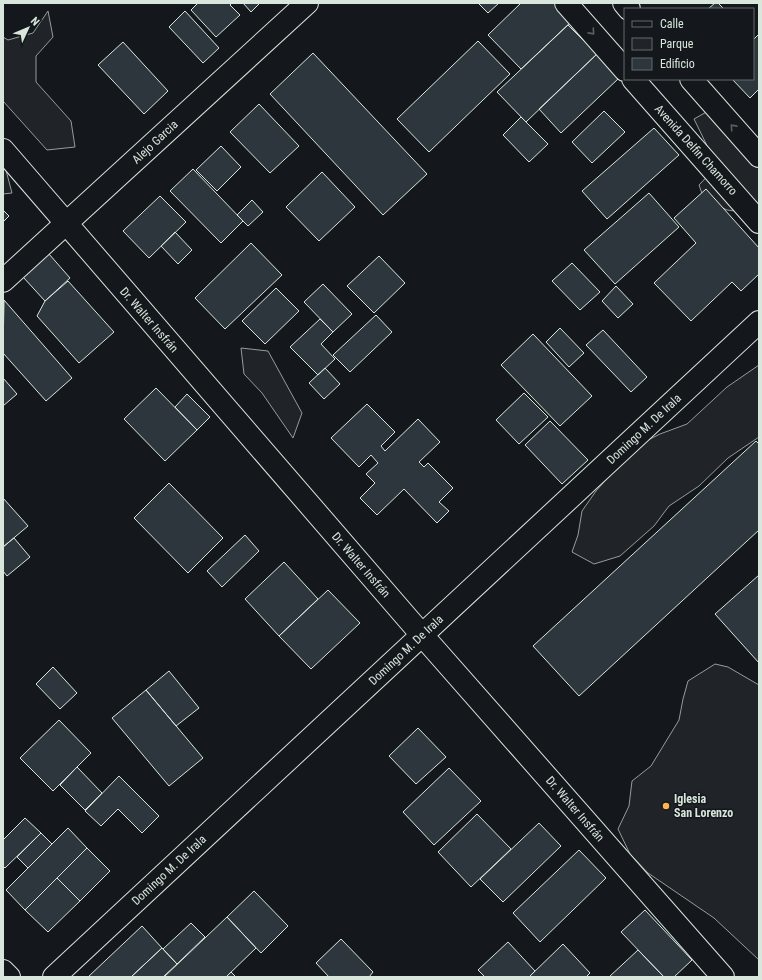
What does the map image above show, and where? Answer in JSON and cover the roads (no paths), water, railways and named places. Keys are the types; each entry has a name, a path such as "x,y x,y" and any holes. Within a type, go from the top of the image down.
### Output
{"street":[{"name":"Alejo Garcia","path":"3,281 307,3"},
{"path":"566,3 624,69"},
{"name":"Avenida Delfin Chamorro","path":"634,80 759,222"},
{"path":"692,80 759,156"},
{"name":"Dr. Walter Insfrán","path":"3,150 422,635 723,977"},
{"name":"Domingo M. De Irala","path":"54,977 759,322"},
{"path":"3,971 9,977"}],"place":[{"name":"Iglesia San Lorenzo","path":"666,806"}]}
